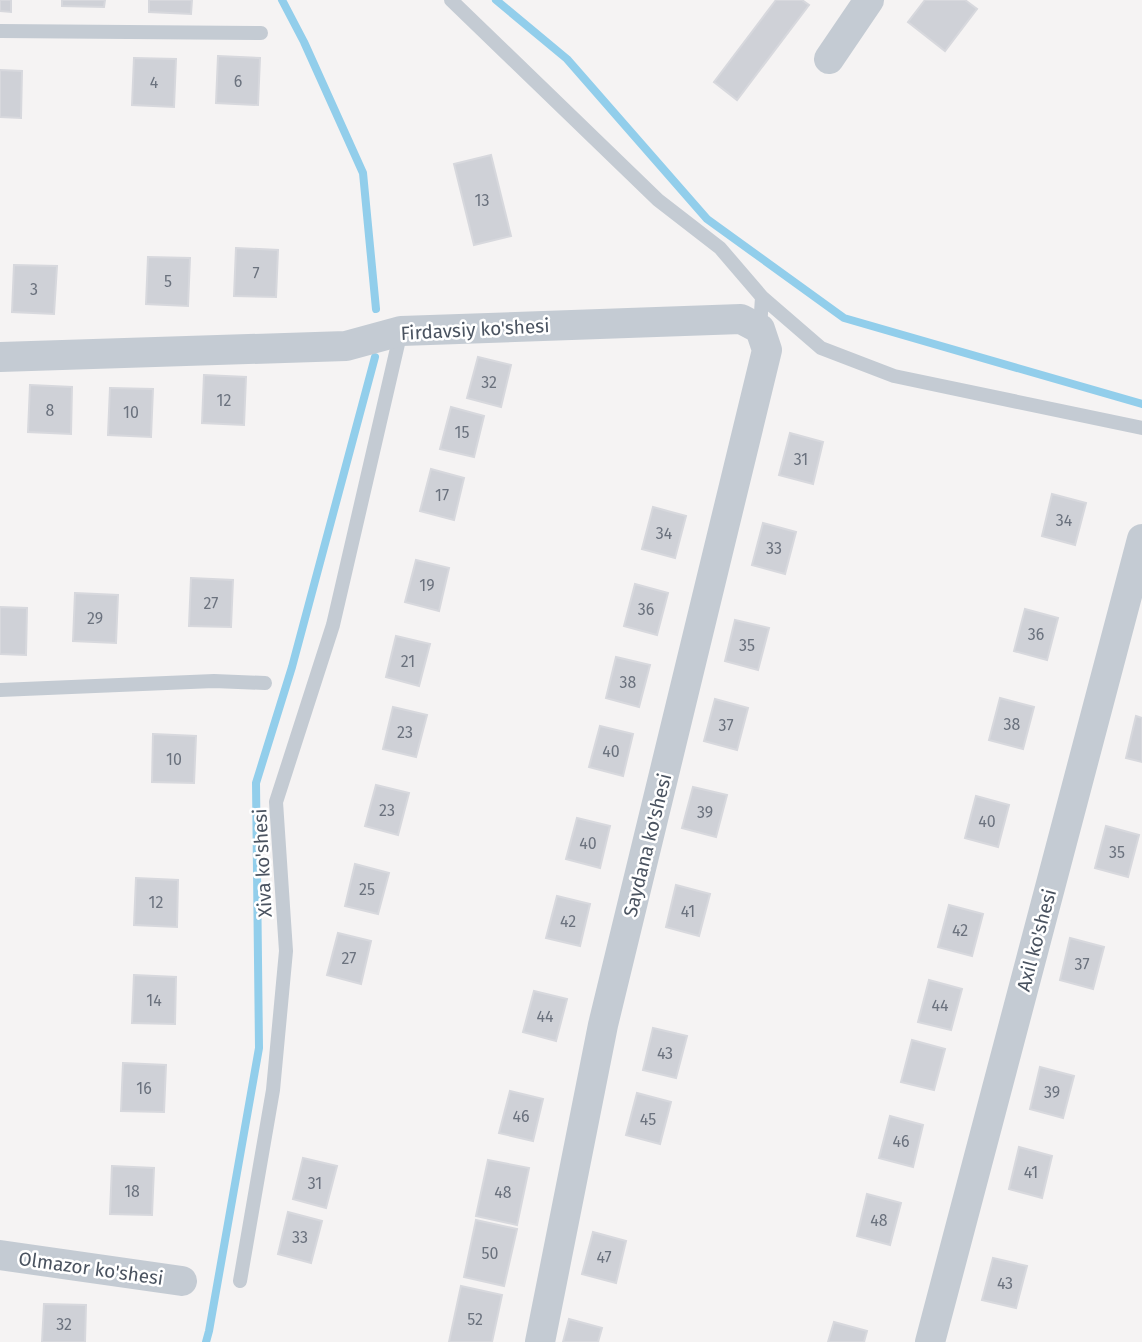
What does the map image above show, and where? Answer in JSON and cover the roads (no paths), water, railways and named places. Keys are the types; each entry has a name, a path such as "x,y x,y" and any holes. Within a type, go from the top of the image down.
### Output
{"street":[{"path":"828,59 869,0"},
{"name":"Firdavsiy ko'shesi","path":"0,357 346,346 401,331 741,319 763,340"},
{"name":"Saydana ko'shesi","path":"540,1342 603,1026 763,340"},
{"name":"Axil ko'shesi","path":"930,1342 1142,539"},
{"name":"Olmazor ko'shesi","path":"0,1255 182,1281"}],"lane":[{"path":"451,0 658,200 720,248 761,298 821,348 894,376 1142,428"},
{"path":"0,31 261,33"},
{"path":"761,298 763,340"},
{"name":"Xiva ko'shesi","path":"240,1281 273,1090 285,951 276,802 333,625 401,331"},
{"path":"0,690 214,681 265,683"}],"waterway":[{"path":"282,0 304,42 363,173 376,309"},
{"path":"496,0 567,59 707,219 844,318 1142,404"},
{"path":"206,1342 259,1048 256,783 292,667 375,357"}]}
